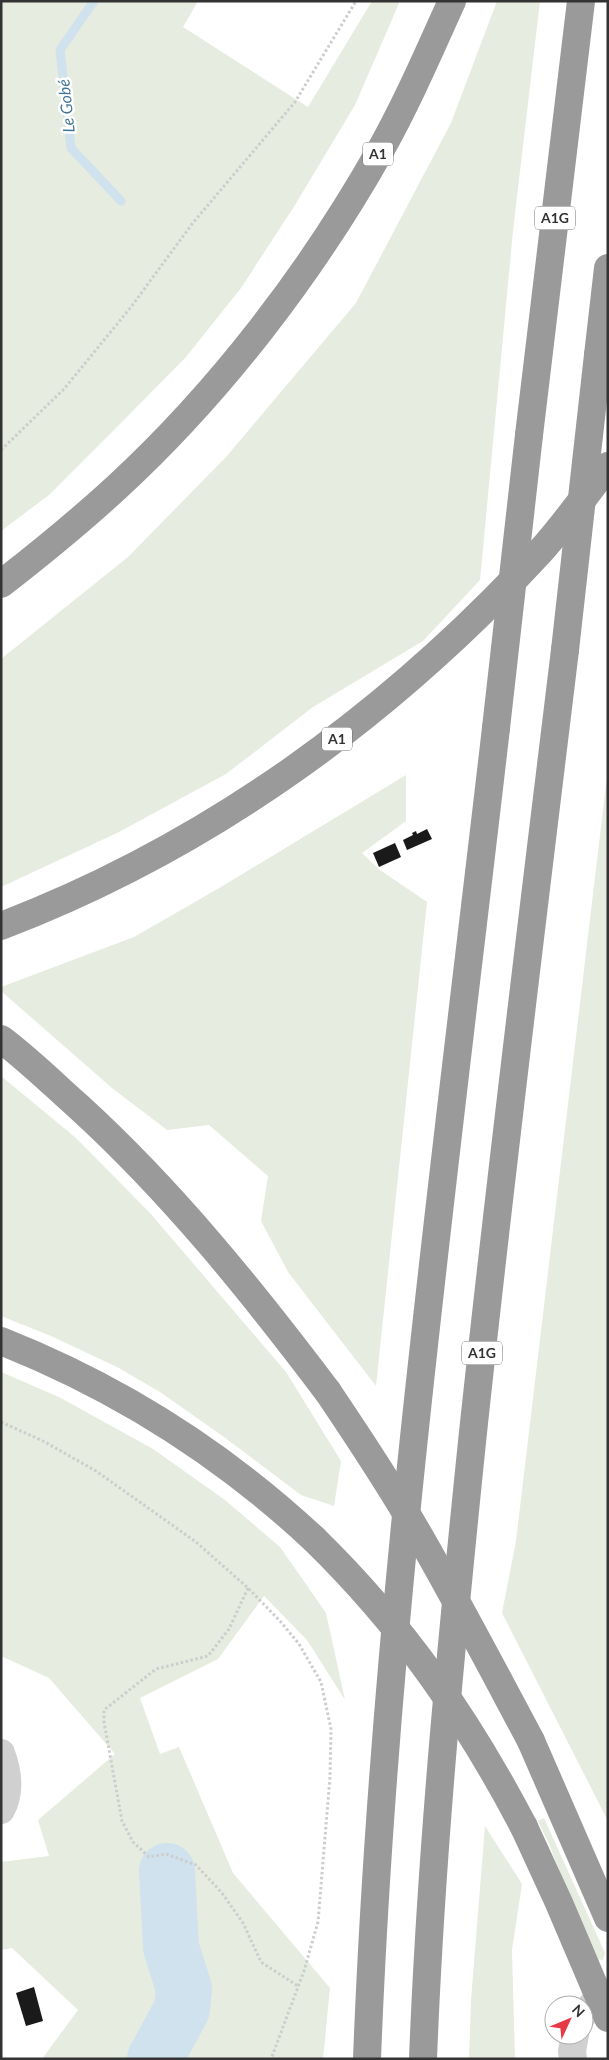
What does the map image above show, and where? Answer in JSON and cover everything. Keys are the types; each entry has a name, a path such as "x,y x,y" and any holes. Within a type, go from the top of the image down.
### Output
{"highway":[{"name":"A1","path":"1,584 56,541 119,486 179,425 234,363 285,297 333,228 379,151 420,74 452,1"},
{"name":"A1G","path":"367,2059 372,1945 394,1641 429,1304 581,1"},
{"name":"A1G","path":"423,2059 437,1808 450,1650 486,1309 565,650 608,268"},
{"name":"A1","path":"1,926 33,914 108,879 181,840 252,799 321,751 388,698 451,641 539,553 608,466"},
{"path":"6,1043 102,1128 200,1230 250,1289 328,1392 383,1474 471,1628 531,1741 608,1918"},
{"path":"1,1341 81,1376 171,1427 233,1470 286,1513 346,1570 381,1610 436,1680 468,1727 524,1827 600,2006"}],"lane":[{"path":"1,1753 7,1772 8,1787 7,1798 1,1810"},
{"path":"573,2059 574,2045"}],"path":[{"path":"1,450 64,389 131,307 192,224 295,102 356,1"},
{"path":"1,1422 43,1441 96,1471 196,1542 248,1588 280,1621 299,1644 321,1682 331,1729 330,1777 318,1922 298,1986 271,2059"},
{"path":"248,1588 229,1629 208,1656 156,1669 104,1710 104,1722 122,1822 133,1842 148,1857 166,1854 196,1865 222,1893 243,1923 260,1962 298,1986"}],"shaded area":[{"path":"1,1 198,1 183,27 308,107 372,1 400,1 355,105 295,205 241,288 186,357 120,424 49,495 1,531"},
{"path":"497,1 540,1 513,231 480,580 423,641 313,707 226,774 117,833 1,887 1,659 128,557 226,457 356,303 451,123"},
{"path":"608,768 608,1821 502,1613 516,1541"},
{"path":"406,775 406,821 362,853 380,870 427,902 376,1386 288,1272 261,1221 268,1176 209,1125 167,1130 112,1088 1,991 1,987 134,937 221,887"},
{"path":"1,1076 76,1138 150,1213 286,1372 341,1461 334,1506 301,1495 160,1392 117,1367 51,1336 1,1316"},
{"path":"1,1372 59,1397 153,1449 225,1500 280,1547 326,1613 345,1700 307,1640 264,1596 218,1659 140,1698 160,1754 179,1747 233,1873 330,1988 323,2059 42,2059 78,2010 12,1948 1,1950 1,1862 49,1856 38,1820 115,1754 49,1678 1,1656"},
{"path":"544,1818 605,1953 603,1960 595,1959 538,1821"},
{"path":"485,1826 522,1884 512,1950 515,2059 469,2059 471,2000"}],"building":[{"path":"427,829 432,839 407,850 403,840 413,835 412,833 416,831 417,834"},
{"path":"395,843 401,857 379,867 373,853"},
{"path":"34,1987 43,2021 26,2026 16,1993"}],"waterway":[{"name":"Le Gobé","path":"94,1 60,50 71,148 121,201"},
{"path":"155,2059 182,2009 184,1989 171,1947 167,1871"}]}
